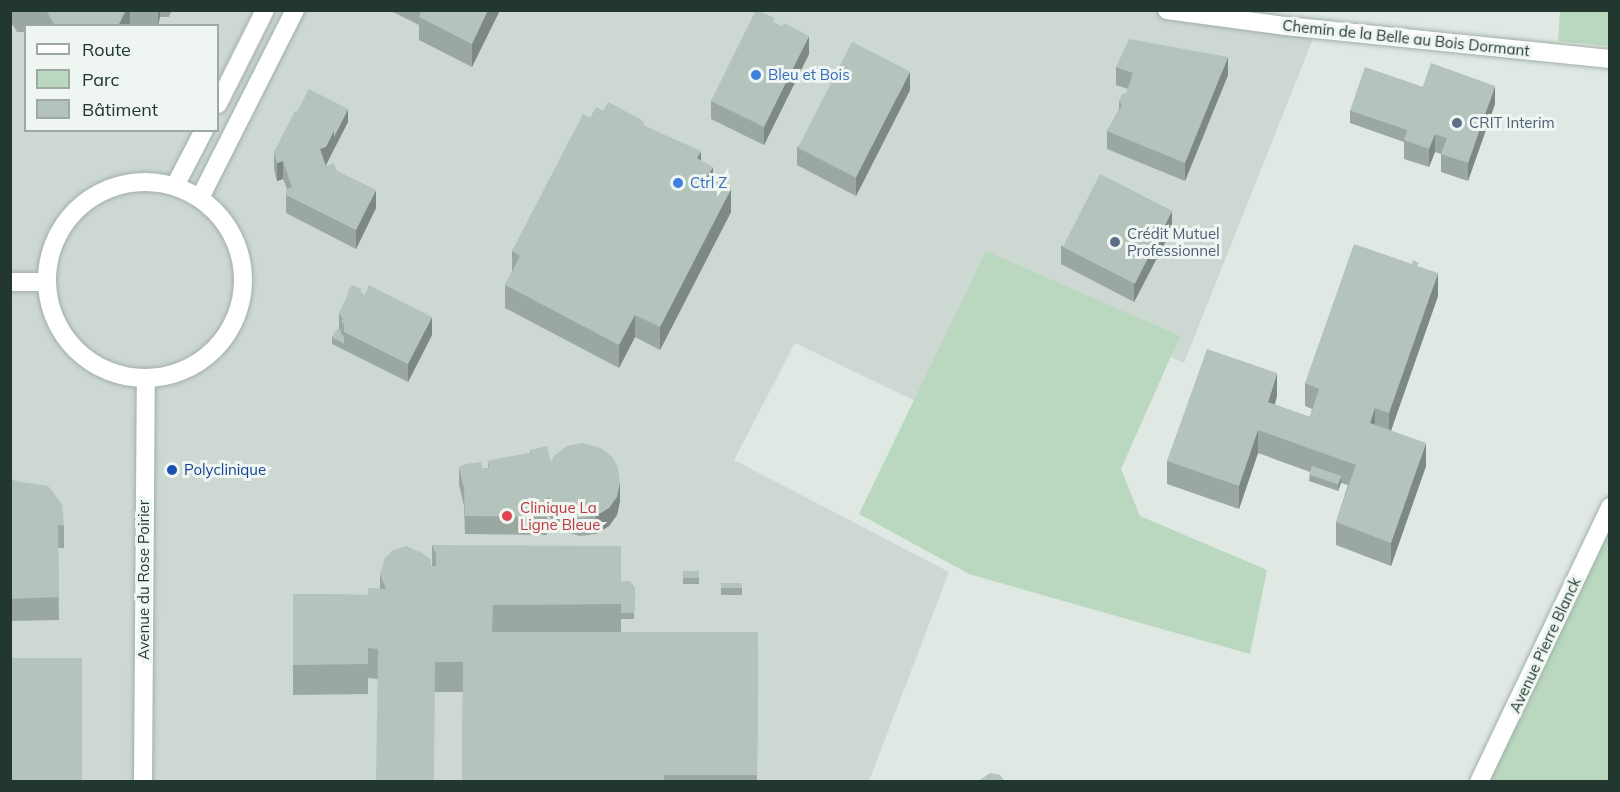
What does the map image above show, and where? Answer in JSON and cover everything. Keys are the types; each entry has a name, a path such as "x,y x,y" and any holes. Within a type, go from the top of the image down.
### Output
{"street":[{"path":"219,102 265,10"},
{"path":"200,198 295,10"},
{"name":"Chemin de la Belle au Bois Dormant","path":"1167,10 1286,26 1610,59"},
{"path":"175,186 203,132"},
{"path":"149,182 175,186 200,198 220,215 234,237 242,262 243,288 238,313 227,335 211,354 184,371 165,377 146,379 117,375 94,365 75,350 60,331 50,311 46,282 49,255 60,230 76,209 98,193 123,184 149,182"},
{"path":"10,282 46,282"},
{"name":"Avenue du Rose Poirier","path":"143,782 146,379"},
{"name":"Avenue Pierre Blanck","path":"1479,782 1610,507"}],"shaded area":[{"path":"1173,10 1316,31 1184,363 996,273 934,410 795,343 734,460 949,572 869,781 11,782 10,11"}],"green space":[{"path":"1560,11 1609,11 1609,46 1558,41"},
{"path":"986,251 1180,336 1121,469 1140,516 1267,570 1250,654 969,574 859,514"},
{"path":"1609,492 1609,781 1473,781"}],"building":[{"path":"46,10 126,10 119,24 54,24"},
{"path":"422,10 488,10 472,44 419,17"},
{"path":"756,10 775,18 773,22 782,27 784,23 809,36 764,127 711,101"},
{"path":"1129,39 1228,57 1185,163 1107,131 1122,106 1119,101 1123,93 1126,94 1133,73 1116,67"},
{"path":"852,42 910,72 856,178 798,148"},
{"path":"1431,63 1495,86 1468,163 1441,154 1447,138 1435,134 1429,149 1404,140"},
{"path":"1365,67 1423,87 1408,130 1350,110"},
{"path":"309,89 348,109 334,137 334,131 297,112"},
{"path":"608,102 642,120 645,126 701,151 697,158 713,167 707,177 731,189 660,327 635,315 619,345 505,285 520,256 512,251 583,114 590,118 596,107 603,111"},
{"path":"295,111 334,131 326,147 320,149 327,170 331,168 376,190 356,230 286,195 286,190 292,187 283,161 277,163 274,152"},
{"path":"334,163 336,170 331,168 327,170 326,166"},
{"path":"1100,174 1172,211 1135,284 1063,247"},
{"path":"1354,244 1412,264 1413,260 1419,263 1417,266 1438,273 1389,413 1375,408 1370,423 1426,443 1391,543 1336,522 1356,465 1258,430 1239,486 1167,461 1207,349 1277,373 1268,402 1310,417 1319,389 1305,383"},
{"path":"353,285 361,289 361,294 365,295 369,285 432,317 408,364 344,332 344,324 341,322 343,319 339,313 348,295 348,290"},
{"path":"337,329 341,330 344,336 344,344 332,337"},
{"path":"582,443 601,448 613,458 618,468 620,483 617,497 609,508 596,516 580,518 566,514 556,507 549,497 547,498 547,517 465,516 464,488 459,467 481,462 482,469 489,468 488,461 533,452 536,471 548,469 554,456 567,446"},
{"path":"547,446 551,462 548,469 536,471 533,452 531,453 530,450"},
{"path":"1312,466 1341,476 1338,485 1309,475"},
{"path":"10,477 15,481 48,486 62,504 64,526 58,525 59,597 10,599"},
{"path":"432,545 621,546 621,604 493,605 492,632 758,632 757,775 664,775 664,782 462,782 463,662 435,662 434,782 376,782 378,649 368,648 368,664 293,665 293,594 368,595 368,588 386,589 380,574 385,558 392,551 406,546 422,553 431,560 431,566 436,566 436,554"},
{"path":"683,571 699,571 699,578 683,578"},
{"path":"621,581 630,581 635,588 634,613 621,613"},
{"path":"721,583 742,583 742,588 721,588"},
{"path":"10,658 82,658 82,782 10,782"},
{"path":"990,773 1000,775 1005,782 977,782"}],"place":[{"name":"Bleu et Bois","path":"756,75"},
{"name":"CRIT Interim","path":"1457,123"},
{"name":"Ctrl Z","path":"678,183"},
{"name":"Crédit Mutuel Professionnel","path":"1115,242"},
{"name":"Polyclinique","path":"172,470"},
{"name":"Clinique La Ligne Bleue","path":"507,516"}]}
